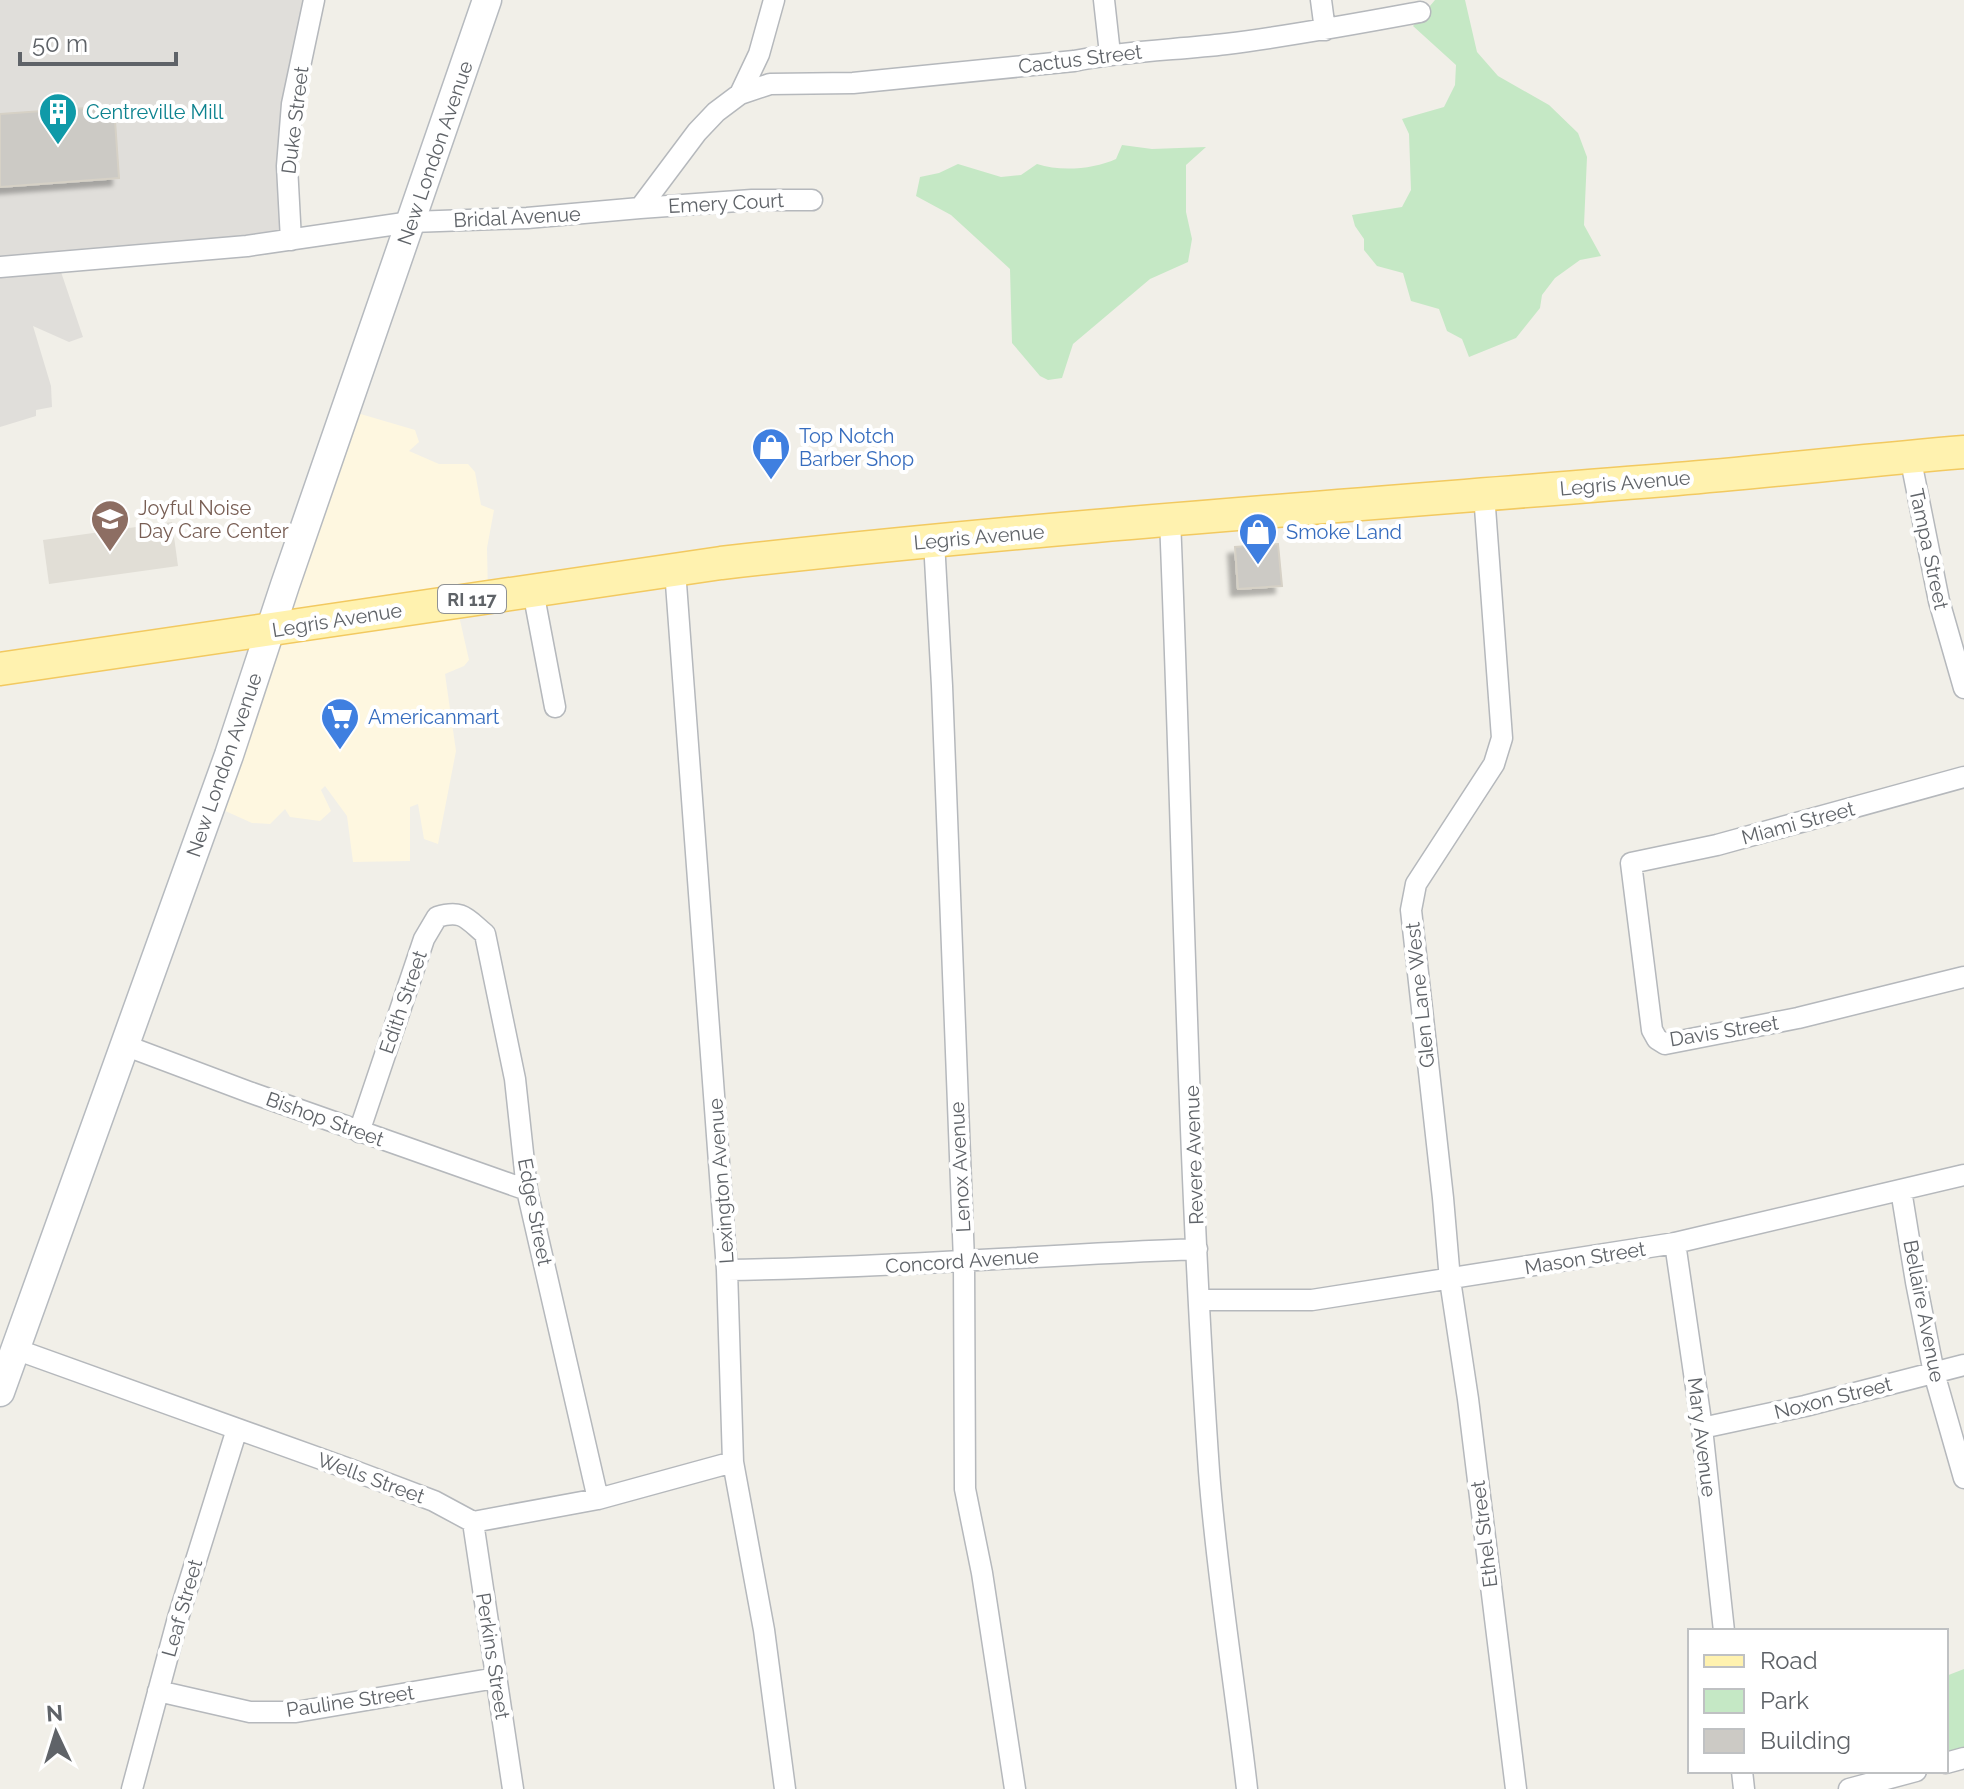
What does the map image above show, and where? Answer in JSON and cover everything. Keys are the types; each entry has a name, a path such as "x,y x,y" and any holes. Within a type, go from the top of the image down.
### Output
{"main road":[{"name":"New London Avenue","path":"0,1392 229,755 487,0"},
{"name":"Legris Avenue","path":"0,669 675,570 934,541 1170,519 1681,479 1964,452"}],"street":[{"name":"Duke Street","path":"291,240 287,166 292,104 314,0"},
{"path":"640,208 697,132 716,112 740,94 759,54 774,0"},
{"path":"1104,0 1110,54"},
{"path":"1321,0 1325,30"},
{"name":"Cactus Street","path":"740,94 770,84 853,83 928,77 1074,61 1110,54 1224,44 1325,30 1420,12"},
{"name":"Emery Court","path":"640,208 752,200 812,200"},
{"name":"Bridal Avenue","path":"0,267 291,240 411,222 527,218 640,208"},
{"name":"Tampa Street","path":"1910,456 1939,601 1964,688"},
{"name":"Glen Lane West","path":"1450,1280 1411,910 1416,884 1494,764 1502,738 1484,494"},
{"name":"Revere Avenue","path":"1170,519 1199,1300 1211,1489 1247,1789"},
{"name":"Lenox Avenue","path":"934,541 964,1261 965,1489 982,1573 1015,1789"},
{"name":"Lexington Avenue","path":"675,570 727,1270 733,1462 764,1630 785,1789"},
{"path":"533,591 555,707"},
{"name":"Miami Street","path":"1631,863 1717,845 1964,777"},
{"name":"Davis Street","path":"1631,863 1652,1030 1657,1039 1665,1044 1798,1018 1964,977"},
{"name":"Edith Street","path":"359,1132 424,939 437,917 450,913 471,919 477,927"},
{"name":"Edge Street","path":"477,927 485,934 515,1079 527,1190 598,1499"},
{"name":"Bishop Street","path":"124,1045 527,1190"},
{"name":"Mason Street","path":"1199,1300 1312,1300 1450,1280 1675,1243 1964,1175"},
{"name":"Bellaire Avenue","path":"1901,1190 1934,1373 1964,1478"},
{"name":"Mary Avenue","path":"1675,1243 1702,1428 1724,1629"},
{"name":"Concord Avenue","path":"727,1270 836,1269 1197,1249"},
{"name":"Ethel Street","path":"1450,1280 1468,1399 1516,1789"},
{"name":"Wells Street","path":"15,1349 434,1501 473,1522"},
{"name":"Noxon Street","path":"1702,1428 1964,1365"},
{"name":"Leaf Street","path":"132,1789 158,1691 237,1429"},
{"path":"473,1522 598,1499 733,1462"},
{"name":"Perkins Street","path":"473,1522 513,1789"},
{"name":"Pauline Street","path":"158,1691 250,1712 296,1712 496,1678"},
{"path":"1849,1789 1909,1773"}],"shaded area":[{"path":"0,0 313,0 292,106 291,245 59,266 83,337 69,342 33,326 51,386 52,407 36,410 36,416 0,427"},
{"path":"347,410 415,430 419,442 409,451 439,464 468,464 475,472 481,505 494,510 487,548 488,595 457,607 469,660 464,666 445,674 456,751 438,844 424,839 418,804 410,807 410,861 353,862 347,816 325,786 321,790 331,811 320,821 290,817 285,809 270,824 252,823 212,805"},
{"name":"Joyful Noise Day Care Center","path":"172,522 178,566 49,584 43,540"}],"green space":[{"path":"1435,0 1465,0 1477,52 1498,76 1549,105 1578,133 1587,157 1584,225 1601,256 1580,260 1555,278 1542,295 1540,308 1516,338 1469,357 1462,339 1447,331 1439,309 1411,301 1403,273 1377,266 1364,250 1364,239 1352,215 1402,207 1411,190 1409,134 1402,119 1444,107 1455,85 1456,65 1413,26"},
{"path":"1122,145 1152,149 1206,147 1186,165 1186,212 1192,239 1188,262 1150,279 1073,344 1062,378 1048,380 1040,376 1012,343 1010,269 951,215 916,196 920,177 958,164 1001,177 1021,175 1037,164 1067,169 1088,167 1116,159"},
{"path":"1964,1669 1964,1758 1949,1758 1948,1755 1948,1675"}],"building":[{"name":"Centreville Mill","path":"114,106 119,178 0,187 0,114"},
{"name":"Smoke Land","path":"1278,544 1282,586 1238,589 1235,547"}],"place":[{"name":"Centreville Mill","path":"58,146"},
{"name":"Top Notch Barber Shop","path":"771,481"},
{"name":"Joyful Noise Day Care Center","path":"110,553"},
{"name":"Smoke Land","path":"1258,566"},
{"name":"Americanmart","path":"340,751"}]}
